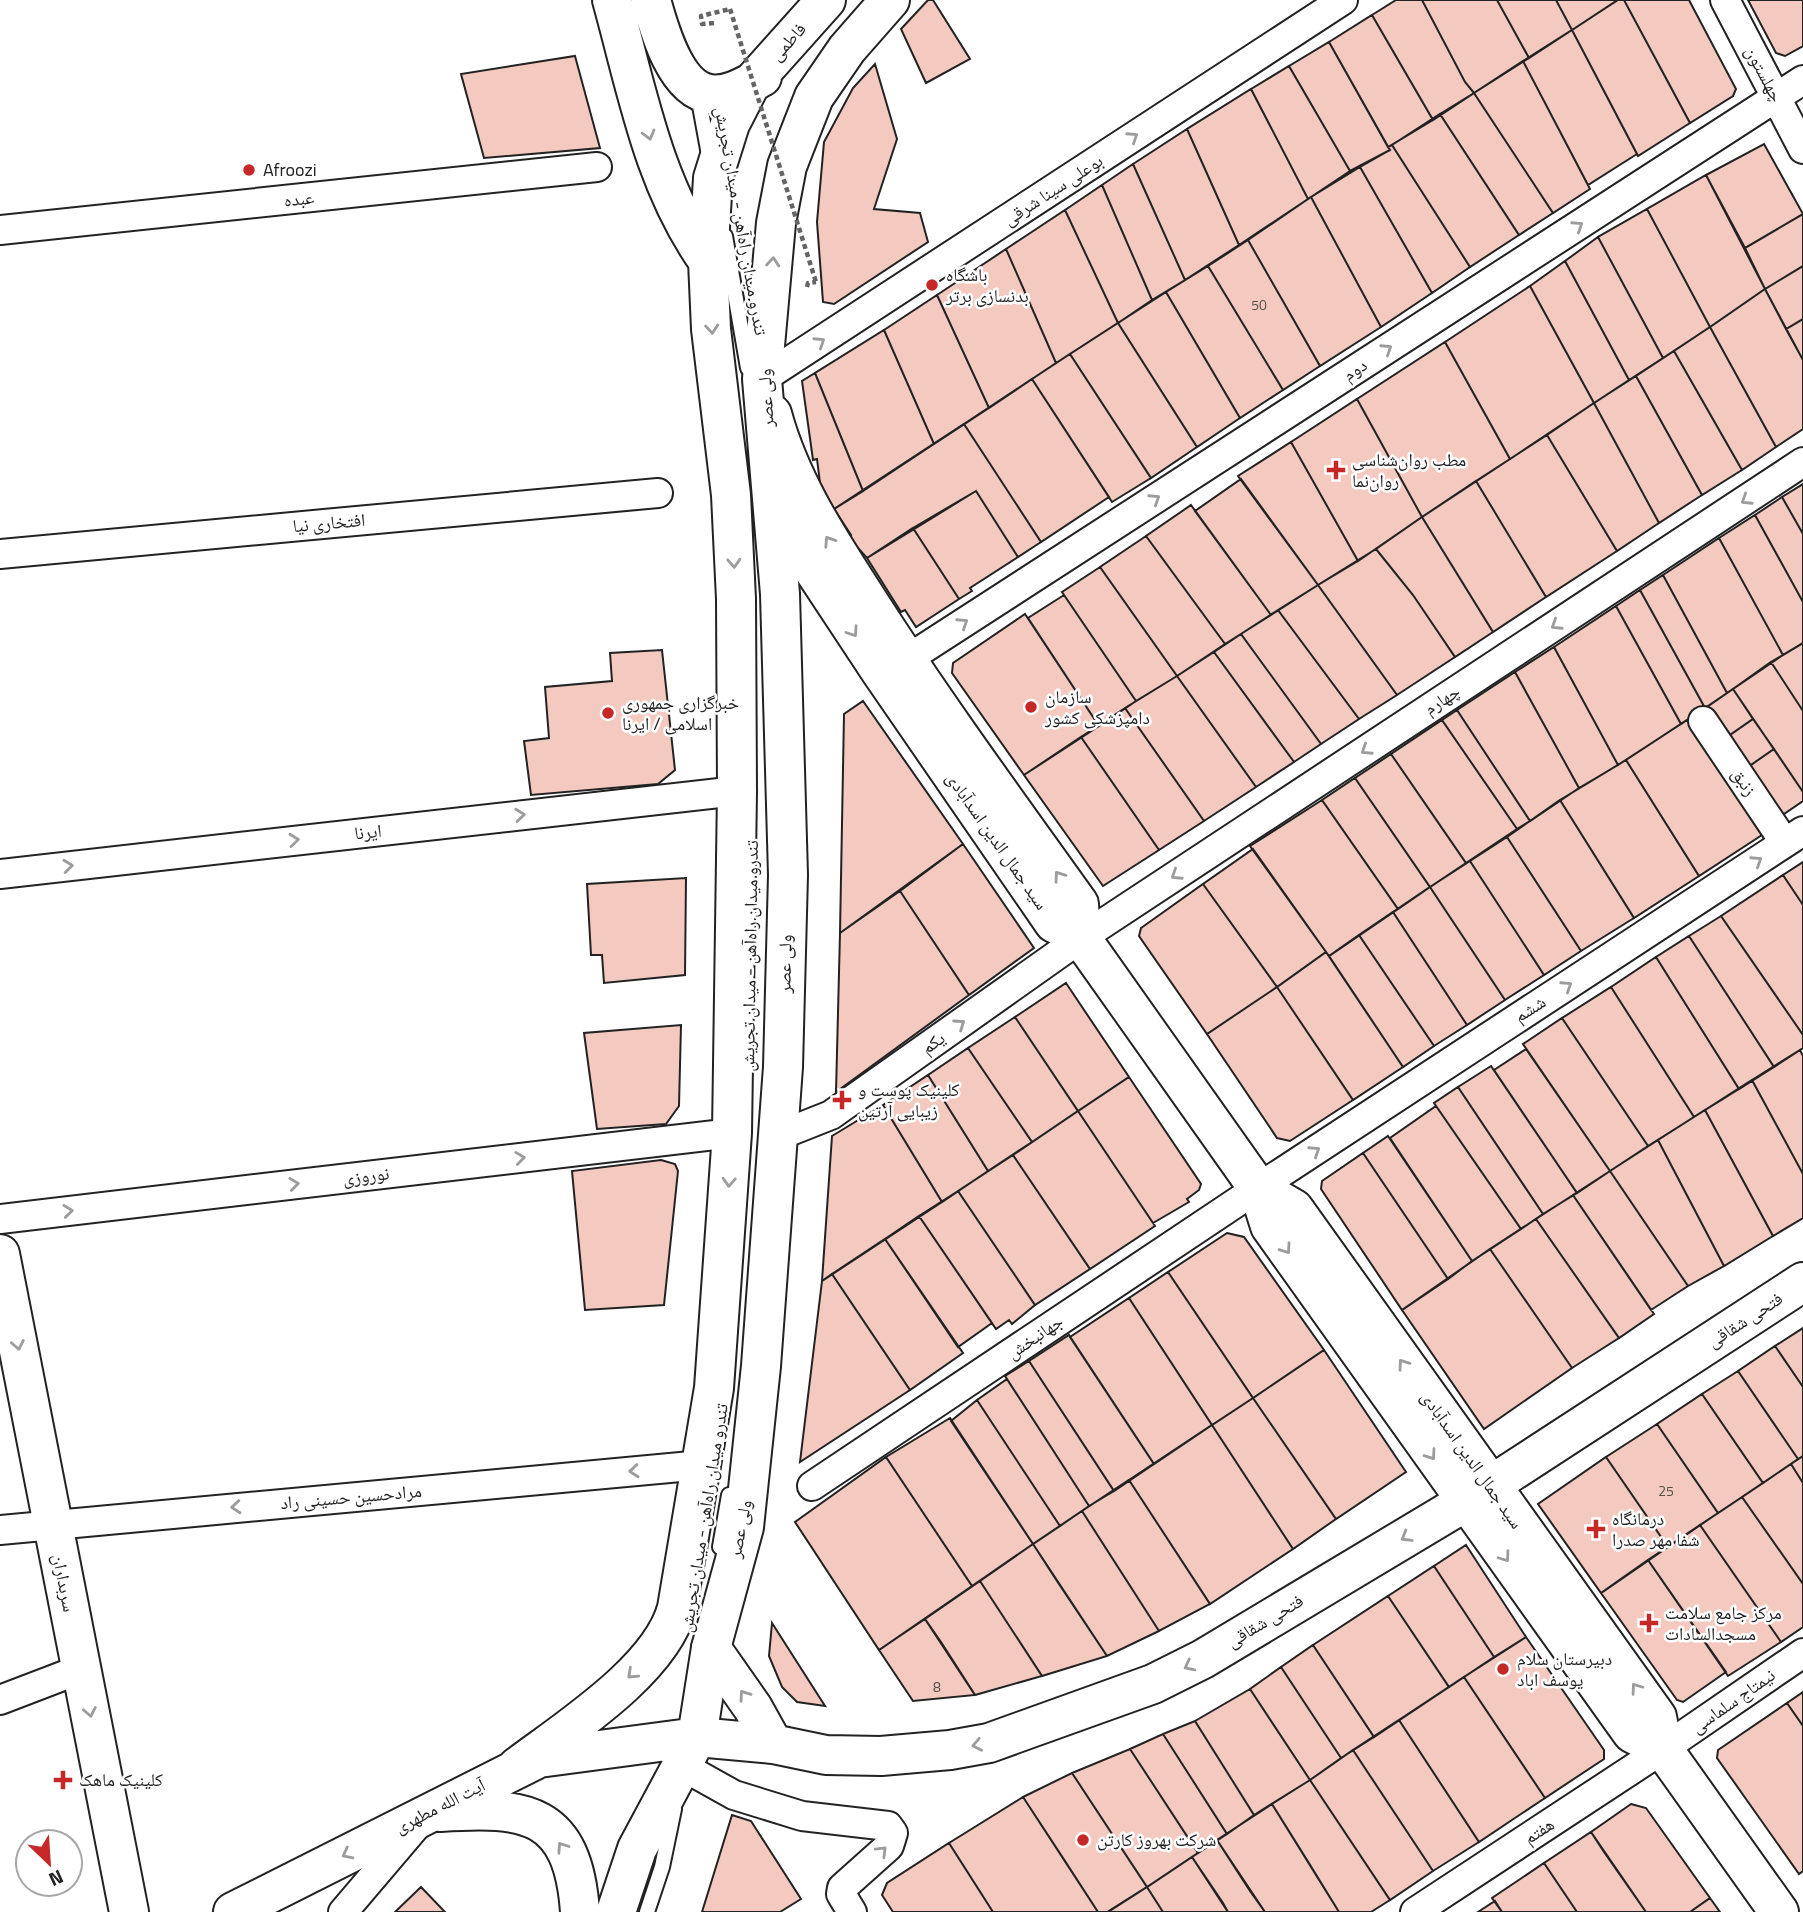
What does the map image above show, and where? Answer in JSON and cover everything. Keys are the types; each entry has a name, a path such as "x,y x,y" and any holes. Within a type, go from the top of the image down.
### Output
{"main road":[{"name":"ولی عصر","path":"612,0 655,158 672,203 708,261 711,329 755,502 779,624 788,875 778,1136 761,1366 744,1527 681,1746 638,1849 616,1912"},
{"path":"651,0 671,56 692,73 712,95 751,83 881,9"},
{"name":"فاطمی","path":"751,83 826,0"},
{"name":"ولی عصر","path":"517,1767 608,1696 663,1640 677,1608 717,1473 718,1350 753,788 736,599 755,502 762,379 776,223 793,147 803,118 819,89 881,9"},
{"path":"708,261 713,178 730,124 751,83"},
{"path":"762,379 780,445 821,528 906,660 1079,904 1081,938"},
{"name":"سید جمال الدین اسدآبادی","path":"755,502 821,584 1054,923 1081,938 1258,1188 1270,1226 1477,1494 1632,1732 1663,1749 1779,1912"},
{"path":"779,624 787,594 792,587 804,581 821,584"},
{"name":"سربداران","path":"0,1254 129,1912"},
{"name":"فتحی شقاقی","path":"681,1746 773,1744 826,1755 855,1756 950,1750 989,1743 1100,1705 1203,1659 1477,1494 1803,1283"},
{"path":"711,1648 753,1708 773,1744"},
{"name":"آیت الله مطهری","path":"233,1912 517,1767 555,1753 681,1746"},
{"path":"428,1812 495,1810 524,1814 536,1819 559,1841 569,1856 580,1912"}],"street":[{"name":"بوعلی سینا شرقی","path":"762,379 1343,0"},
{"name":"چهلستون","path":"1725,0 1803,149"},
{"name":"دوم","path":"906,660 1803,80"},
{"name":"عبده","path":"0,230 597,167"},
{"name":"چهارم","path":"1081,938 1803,462"},
{"name":"افتخاری نیا","path":"0,554 658,493"},
{"name":"زنبق","path":"1703,721 1794,837"},
{"name":"ايرنا","path":"0,873 753,788"},
{"name":"ششم","path":"1258,1188 1794,837"},
{"name":"یکم","path":"778,1136 831,1115 1081,938"},
{"name":"نوروزی","path":"0,1219 732,1133"},
{"name":"جهانبخش","path":"813,1486 1258,1188"},
{"name":"مرادحسین حسینی راد","path":"0,1530 717,1473"},
{"name":"نیمتاج سلماسی","path":"1663,1749 1803,1653"},
{"path":"0,1700 81,1669"},
{"path":"681,1746 734,1795 802,1816 888,1826 892,1833 889,1846 849,1879 841,1894 840,1908"},
{"name":"هفتم","path":"1415,1912 1663,1749"},
{"path":"343,1912 428,1812"}],"lane":[{"name":"تندرو میدان راه‌آهن - میدان تجریش","path":"692,73 750,379 755,502 761,554"},
{"path":"753,788 771,812"},
{"name":"تندرو میدان راه‌آهن - میدان تجریش","path":"742,1399 762,1232 769,1002"},
{"name":"تندرو میدان راه‌آهن - میدان تجریش","path":"647,1912 670,1833 681,1746 717,1566 717,1473"}],"path":[{"path":"714,23 702,24 701,16 730,9 816,282 807,283 806,291"}],"building":[{"path":"928,0 933,0 970,59 926,83 901,29"},
{"path":"1396,0 1422,0 1465,82 1474,93 1433,120 1372,15"},
{"path":"1422,0 1497,0 1529,58 1474,93 1465,82"},
{"path":"1497,0 1556,0 1572,30 1529,58"},
{"path":"1556,0 1615,0 1616,1 1572,30"},
{"path":"1618,0 1624,0 1690,123 1638,156 1572,30"},
{"path":"1624,0 1689,0 1736,89 1733,96 1690,123"},
{"path":"1748,0 1803,0 1803,46 1785,56 1776,53"},
{"path":"1372,15 1433,120 1388,147 1329,42"},
{"path":"1572,30 1637,154 1588,185 1523,61"},
{"path":"1329,42 1390,150 1350,171 1289,66"},
{"path":"575,56 600,148 484,158 461,74"},
{"path":"1523,61 1590,189 1553,213 1474,93"},
{"path":"875,64 897,139 874,209 920,213 928,242 834,304 823,302 817,222 824,142 853,88"},
{"path":"1289,66 1350,171 1308,199 1251,89"},
{"path":"1251,89 1308,199 1239,245 1187,129"},
{"path":"1474,93 1553,213 1519,235 1440,114"},
{"path":"1440,114 1519,235 1470,267 1392,145"},
{"path":"1187,129 1239,245 1185,280 1133,164"},
{"path":"1764,144 1803,214 1745,248 1706,175"},
{"path":"1392,145 1470,267 1432,293 1360,167 1390,150 1388,147"},
{"path":"1133,164 1185,280 1152,300 1102,185"},
{"path":"1360,167 1432,293 1381,327 1311,197"},
{"path":"1706,175 1765,289 1710,327 1647,209"},
{"path":"1102,185 1152,300 1118,323 1065,210"},
{"path":"1311,197 1381,327 1320,366 1248,240"},
{"path":"1647,209 1710,327 1663,358 1598,237"},
{"path":"1065,210 1118,323 1056,363 1006,249"},
{"path":"1803,214 1803,266 1765,289 1745,248"},
{"path":"1598,237 1663,358 1629,380 1565,261"},
{"path":"1248,240 1320,366 1283,390 1208,266"},
{"path":"1006,249 1056,363 989,408 937,295"},
{"path":"1565,261 1629,380 1594,403 1530,286"},
{"path":"1208,266 1283,390 1240,418 1166,292"},
{"path":"1803,266 1803,319 1786,329 1765,289"},
{"path":"1530,286 1594,403 1510,459 1445,342"},
{"path":"1765,289 1803,360 1803,429 1776,447 1710,327"},
{"path":"1166,292 1240,418 1197,447 1118,323"},
{"path":"937,295 989,408 934,444 884,330"},
{"path":"1803,319 1803,360 1786,329"},
{"path":"1118,323 1197,447 1151,478 1070,354"},
{"path":"1710,327 1776,447 1742,470 1674,351"},
{"path":"884,330 934,444 863,491 815,373"},
{"path":"1445,342 1510,459 1422,517 1357,399"},
{"path":"1674,351 1742,470 1702,495 1636,376"},
{"path":"1070,354 1151,478 1112,502 1032,379"},
{"path":"815,373 863,491 834,509 818,484 817,459 813,460 802,381"},
{"path":"1636,376 1702,495 1659,523 1594,403"},
{"path":"1032,379 1109,497 1041,542 964,424"},
{"path":"1357,399 1422,517 1358,561 1291,442"},
{"path":"1594,403 1659,523 1617,551 1547,435"},
{"path":"964,424 1041,542 1018,557 976,491 867,558 848,537 851,535 834,509"},
{"path":"1547,435 1617,551 1546,597 1476,481"},
{"path":"1291,442 1358,561 1318,585 1238,476"},
{"path":"1241,479 1318,585 1271,615 1195,511"},
{"path":"1476,481 1546,597 1493,632 1422,517"},
{"path":"1803,484 1803,534 1782,497"},
{"path":"976,491 1018,557 970,588 972,591 959,599 913,528"},
{"path":"1782,497 1803,534 1803,602 1755,515"},
{"path":"1191,505 1271,615 1225,644 1146,536"},
{"path":"1755,515 1803,602 1803,643 1783,655 1719,538"},
{"path":"1422,517 1493,632 1455,657 1413,595 1376,549"},
{"path":"913,528 959,599 916,627 905,610 901,612 867,558"},
{"path":"1146,536 1225,644 1177,676 1100,567"},
{"path":"1719,538 1783,655 1727,693 1663,575"},
{"path":"1376,549 1413,595 1455,657 1397,695 1318,585"},
{"path":"1100,567 1177,676 1136,701 1062,592"},
{"path":"1663,575 1727,693 1705,708 1640,590"},
{"path":"1318,585 1397,695 1359,719 1278,610"},
{"path":"1640,590 1705,708 1681,724 1616,606"},
{"path":"1064,595 1136,701 1099,726 1028,618"},
{"path":"1616,606 1681,724 1618,765 1554,647"},
{"path":"1278,610 1359,719 1321,744 1241,634"},
{"name":"سازمان دامپزشکی کشور","path":"1025,614 1099,726 1024,775 952,673 953,663"},
{"path":"1241,634 1321,744 1294,762 1214,652"},
{"path":"1803,643 1803,711 1771,662"},
{"path":"1554,647 1618,765 1579,788 1515,672"},
{"name":"خبرگزاری جمهوری اسلامی / ایرنا","path":"662,650 675,770 658,784 531,795 524,741 549,738 545,687 612,681 610,653"},
{"path":"1214,652 1294,762 1256,787 1177,676"},
{"path":"1771,662 1803,711 1803,792 1733,689"},
{"path":"1515,672 1579,788 1530,821 1457,710"},
{"path":"1177,676 1256,787 1204,821 1125,708"},
{"path":"1733,689 1753,719 1727,737 1707,707"},
{"path":"863,701 963,844 840,933 844,714"},
{"path":"1125,708 1204,821 1159,850 1081,737"},
{"path":"1457,710 1530,821 1517,829 1442,720"},
{"path":"1753,719 1774,749 1748,767 1727,737"},
{"path":"1442,720 1517,829 1466,863 1391,754"},
{"path":"1687,720 1762,835 1699,876 1626,760"},
{"path":"1081,737 1159,850 1103,886 1024,775"},
{"path":"1774,749 1803,792 1803,801 1781,816 1748,767"},
{"path":"1391,754 1466,863 1430,887 1355,778"},
{"path":"1626,760 1699,876 1634,918 1560,800"},
{"path":"1355,778 1430,887 1398,909 1322,800"},
{"path":"1322,800 1398,909 1329,956 1250,846"},
{"path":"1560,800 1634,918 1581,951 1507,837"},
{"path":"1507,837 1581,951 1544,975 1470,861"},
{"path":"963,844 1034,948 969,995 900,891"},
{"path":"1253,849 1326,952 1277,987 1203,884"},
{"path":"1470,861 1544,975 1505,1000 1430,887"},
{"path":"1803,862 1803,905 1783,875"},
{"path":"1783,875 1803,905 1803,1035 1721,916"},
{"path":"686,878 685,975 604,983 602,955 591,955 587,884"},
{"path":"1203,884 1277,987 1207,1034 1139,936 1141,928"},
{"path":"1430,887 1505,1000 1467,1025 1393,912"},
{"path":"900,891 969,995 836,1092 840,933"},
{"path":"1393,912 1467,1025 1434,1046 1359,935"},
{"path":"1721,916 1803,1035 1803,1048 1774,1067 1689,936"},
{"path":"1359,935 1434,1046 1403,1067 1329,956"},
{"path":"1689,936 1774,1067 1739,1089 1656,957"},
{"path":"1326,952 1403,1067 1353,1100 1277,987"},
{"path":"1656,957 1739,1089 1694,1117 1611,987"},
{"path":"1066,983 1129,1077 1078,1111 1015,1017"},
{"path":"1277,987 1353,1100 1290,1141 1277,1138 1207,1034"},
{"path":"1611,987 1694,1117 1648,1146 1562,1018"},
{"path":"1015,1017 1078,1111 1032,1142 968,1048"},
{"path":"1562,1018 1648,1146 1610,1171 1523,1044"},
{"path":"681,1025 679,1106 666,1124 597,1129 584,1033"},
{"path":"968,1048 1032,1142 988,1171 928,1075"},
{"path":"1526,1049 1610,1171 1577,1193 1494,1070"},
{"path":"1800,1050 1803,1056 1803,1174 1752,1080"},
{"path":"1491,1066 1577,1193 1543,1214 1458,1087"},
{"path":"928,1075 988,1171 942,1202 883,1105"},
{"path":"1129,1077 1201,1184 1199,1190 1187,1199 1189,1202 1153,1223 1078,1111"},
{"path":"1752,1080 1803,1174 1803,1218 1773,1236 1705,1110"},
{"path":"1458,1087 1543,1214 1521,1229 1434,1103"},
{"path":"883,1105 942,1202 822,1281 832,1136"},
{"path":"1436,1106 1521,1229 1472,1261 1390,1138"},
{"path":"1705,1110 1773,1236 1724,1266 1658,1140"},
{"path":"1078,1111 1155,1226 1090,1269 1013,1155"},
{"path":"1388,1136 1472,1261 1448,1279 1363,1153"},
{"path":"1658,1140 1724,1266 1688,1286 1610,1171"},
{"path":"1363,1153 1448,1279 1402,1310 1321,1189 1322,1181"},
{"path":"1013,1155 1090,1269 1035,1305 958,1191"},
{"path":"661,1160 675,1164 678,1171 664,1305 585,1310 572,1171"},
{"path":"1610,1171 1688,1286 1651,1310 1573,1195"},
{"path":"958,1191 1035,1305 1012,1324 1009,1320 996,1329 919,1216"},
{"path":"1573,1195 1654,1314 1619,1338 1536,1219"},
{"path":"919,1216 992,1323 958,1347 885,1239"},
{"path":"1536,1219 1619,1338 1572,1368 1490,1249"},
{"path":"1227,1233 1244,1237 1324,1350 1253,1398 1168,1272"},
{"path":"885,1239 963,1353 910,1390 832,1274"},
{"path":"1490,1249 1572,1368 1484,1429 1402,1310"},
{"path":"1168,1272 1253,1398 1212,1425 1129,1298"},
{"path":"832,1274 910,1390 800,1462 822,1281"},
{"path":"1129,1298 1212,1425 1154,1464 1070,1337"},
{"path":"1803,1328 1803,1387 1775,1346"},
{"path":"1069,1335 1154,1464 1114,1491 1029,1361"},
{"path":"1775,1346 1803,1387 1803,1456 1798,1459 1738,1371"},
{"path":"1324,1350 1406,1472 1336,1519 1253,1398"},
{"path":"1029,1361 1114,1491 1089,1506 1005,1376"},
{"path":"1738,1371 1798,1459 1763,1483 1702,1394"},
{"path":"1007,1379 1089,1506 1060,1526 977,1400"},
{"path":"1702,1394 1763,1483 1718,1513 1657,1424"},
{"path":"1253,1398 1336,1519 1293,1549 1212,1425"},
{"path":"977,1400 1060,1526 1033,1544 951,1421"},
{"path":"950,1418 1033,1544 972,1586 886,1457"},
{"path":"1657,1424 1718,1513 1668,1547 1606,1457"},
{"path":"1212,1425 1293,1549 1210,1604 1129,1480"},
{"path":"1803,1456 1803,1483 1791,1464"},
{"path":"886,1457 972,1586 879,1650 795,1522"},
{"path":"1606,1457 1668,1547 1601,1593 1538,1504"},
{"path":"1791,1464 1803,1483 1803,1584 1742,1497"},
{"path":"1129,1480 1210,1604 1159,1631 1082,1511"},
{"path":"1742,1497 1803,1584 1803,1627 1781,1642 1700,1525"},
{"path":"1082,1511 1159,1631 1107,1656 1033,1544"},
{"path":"1700,1525 1781,1642 1728,1676 1648,1560"},
{"path":"1033,1544 1107,1656 1042,1676 980,1581"},
{"path":"1466,1545 1526,1637 1494,1657 1434,1566"},
{"path":"1648,1560 1726,1672 1683,1702 1677,1700 1601,1593"},
{"path":"1434,1566 1494,1657 1449,1687 1388,1596"},
{"path":"980,1581 1042,1676 975,1695 925,1619"},
{"path":"1388,1596 1449,1687 1374,1737 1313,1645"},
{"path":"925,1619 975,1695 913,1701 879,1650"},
{"path":"772,1623 825,1706 797,1702 782,1687 769,1656"},
{"path":"1526,1637 1604,1750 1604,1759 1545,1798 1464,1677"},
{"path":"1313,1645 1374,1737 1341,1758 1281,1667"},
{"path":"1281,1667 1341,1758 1310,1780 1250,1689"},
{"path":"1464,1677 1545,1798 1479,1842 1399,1720"},
{"path":"1250,1689 1310,1780 1254,1815 1195,1721"},
{"path":"1803,1692 1803,1726 1787,1703"},
{"path":"1787,1703 1803,1726 1803,1871 1799,1874 1717,1758 1718,1750"},
{"path":"1399,1720 1479,1842 1433,1871 1353,1750"},
{"path":"1195,1721 1254,1815 1227,1834 1163,1734"},
{"path":"1163,1734 1227,1834 1198,1853 1130,1749"},
{"path":"1130,1749 1198,1853 1147,1887 1072,1773"},
{"path":"1353,1750 1433,1871 1390,1900 1310,1780"},
{"name":"شرکت بهروز کارتن","path":"1072,1773 1147,1887 1108,1912 1098,1912 1023,1797"},
{"path":"1310,1780 1390,1900 1371,1912 1339,1912 1272,1804"},
{"path":"1023,1797 1098,1912 993,1912 949,1843"},
{"path":"1272,1804 1339,1912 1265,1912 1217,1840"},
{"path":"1631,1804 1646,1808 1710,1898 1690,1912 1646,1912 1591,1832"},
{"path":"732,1815 751,1821 801,1899 780,1912 702,1912"},
{"path":"1591,1832 1646,1912 1577,1912 1544,1863"},
{"path":"1217,1840 1265,1912 1228,1912 1192,1857"},
{"path":"949,1843 993,1912 893,1912 882,1895 887,1883"},
{"path":"1192,1857 1228,1912 1163,1912 1147,1887"},
{"path":"1544,1863 1577,1912 1502,1912 1492,1898"},
{"path":"421,1887 445,1912 395,1912"},
{"path":"1147,1887 1163,1912 1109,1911"},
{"path":"1710,1898 1720,1912 1690,1912"},
{"path":"1495,1901 1502,1912 1478,1912 1481,1910"}],"place":[{"name":"Afroozi","path":"249,170"},
{"name":"باشگاه بدنسازی برتر","path":"932,285"},
{"name":"مطب روان‌شناسی روان‌نما","path":"1336,470"},
{"name":"سازمان دامپزشکی کشور","path":"1031,707"},
{"name":"خبرگزاری جمهوری اسلامی / ایرنا","path":"608,713"},
{"name":"کلینیک پوست و زیبایی آرتین","path":"842,1100"},
{"name":"درمانگاه شفا مهر صدرا","path":"1596,1529"},
{"name":"مرکز جامع سلامت مسجدالسادات","path":"1649,1623"},
{"name":"دبیرستان سلام یوسف اباد","path":"1503,1669"},
{"name":"کلینیک ماهک","path":"63,1780"},
{"name":"شرکت بهروز کارتن","path":"1083,1840"}]}
